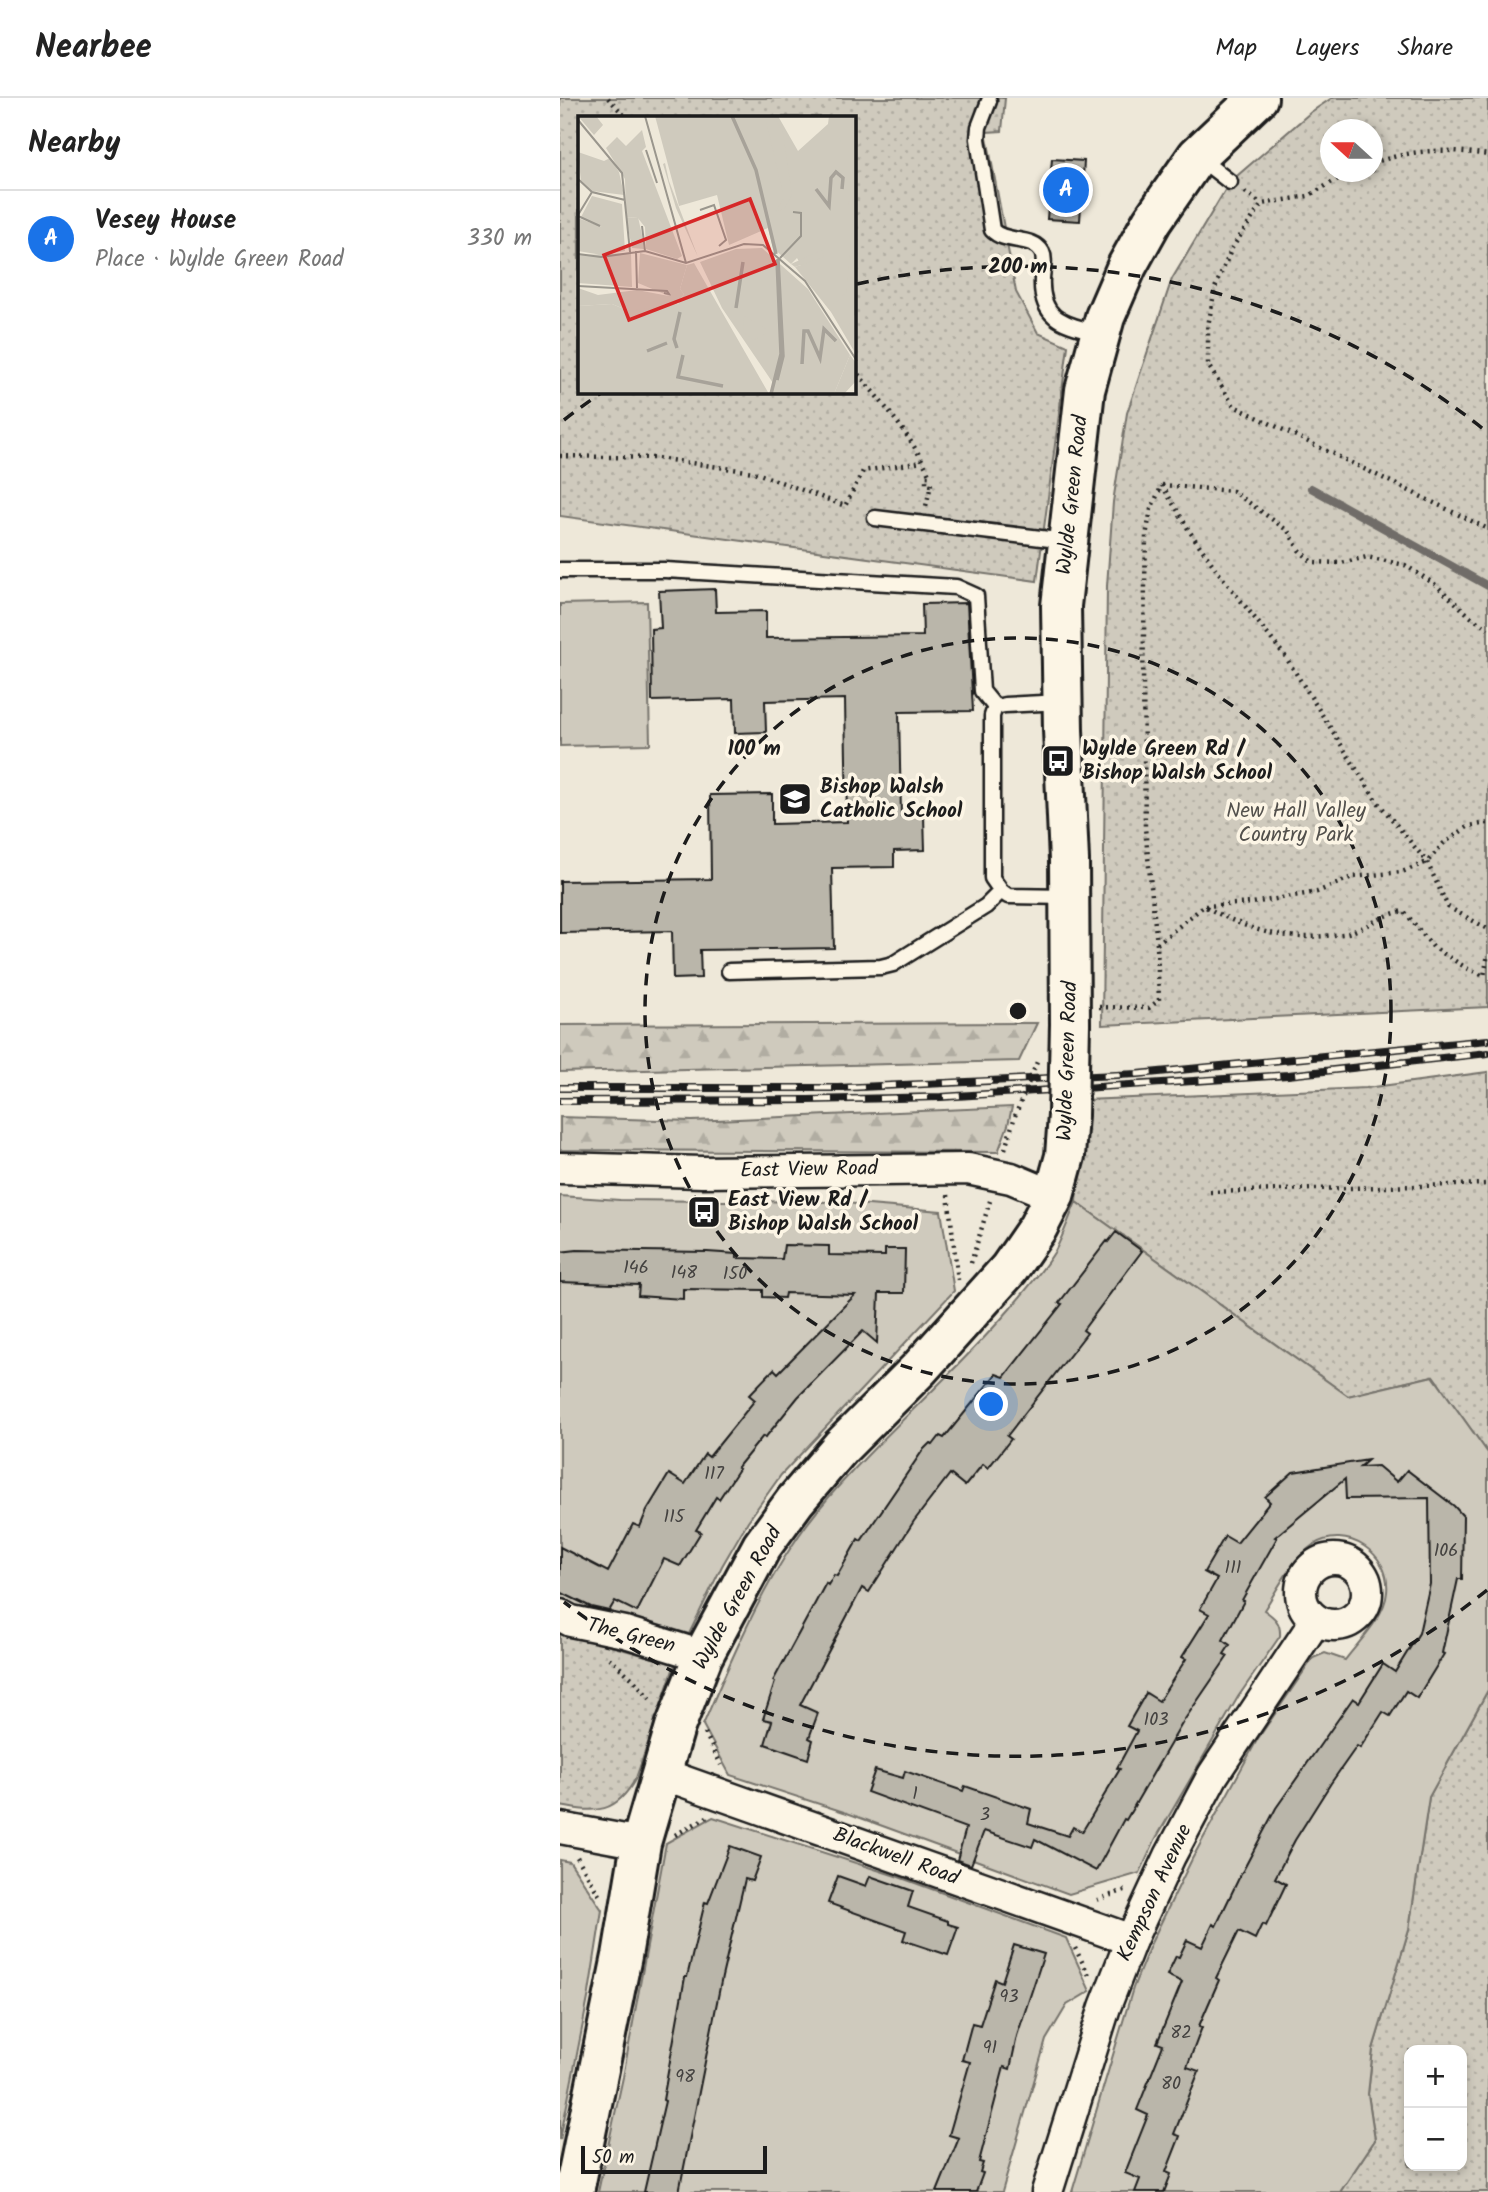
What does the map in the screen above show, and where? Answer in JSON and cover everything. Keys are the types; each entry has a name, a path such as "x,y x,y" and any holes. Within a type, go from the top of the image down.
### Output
{"street":[{"name":"Wylde Green Road","path":"574,2192 641,1843 675,1727 704,1656 762,1546 795,1501 841,1447 919,1369 1009,1269 1038,1227 1054,1196 1065,1156 1080,1016 1069,897 1061,606 1066,541 1085,390 1105,317 1127,266 1152,221 1197,156 1258,98"},
{"name":"East View Road","path":"560,1168 702,1172 968,1169 1011,1178 1054,1196"},
{"name":"The Green","path":"560,1615 571,1621 625,1632 704,1656"},
{"name":"Kempson Avenue","path":"1047,2192 1105,2007 1131,1940 1170,1856 1213,1775 1316,1620"},
{"name":"Blackwell Road","path":"660,1773 1131,1940"},
{"path":"567,1841 641,1843"}],"lane":[{"path":"989,101 979,127 978,139 992,230 1001,237 1035,245 1042,252 1042,290 1049,310 1058,321 1100,333"},
{"path":"1197,156 1230,182"},
{"path":"875,518 1066,541"},
{"path":"560,570 665,570 956,587 976,596 982,691 995,707"},
{"path":"995,707 1062,702"},
{"path":"995,707 992,716 992,878 1008,896 1069,897"},
{"path":"729,971 881,967 893,964 986,906 1001,891"}],"path":[{"path":"608,98 625,116"},
{"path":"1383,160 1401,154 1452,149 1488,155"},
{"path":"1332,182 1308,196 1262,204 1232,248 1215,288 1208,326 1208,365 1234,406 1488,528"},
{"path":"856,371 898,423 930,476 926,477 926,484 930,485 923,524"},
{"path":"560,456 656,458 754,472 845,506 863,471 923,462"},
{"path":"1162,485 1233,491 1288,531 1298,550 1312,562 1341,563 1367,557 1405,565 1436,585 1488,629"},
{"path":"1162,485 1190,532 1285,656 1376,800 1427,862 1448,907 1488,929"},
{"path":"1080,1016 1149,1008 1159,1000 1157,944 1145,828 1143,681 1146,536 1151,509 1162,485"},
{"path":"1157,944 1204,906 1252,903 1317,891 1352,877 1402,872 1427,862 1444,844 1469,826 1488,823"},
{"path":"1204,906 1226,919 1261,932 1307,939 1352,932 1388,914 1404,911 1433,947 1468,969 1484,976 1488,954"},
{"path":"1015,1116 1040,1056"},
{"path":"1210,1192 1488,1184"},
{"path":"947,1189 955,1189"},
{"path":"968,1274 992,1194"},
{"path":"607,1656 633,1679 675,1727"},
{"path":"567,1841 625,1937"}],"green space":[{"path":"560,98 1005,98 1002,131 986,132 1016,292 1038,333 1068,346 1037,581 560,516"},
{"name":"New Hall Valley Country Park","path":"1332,98 1488,98 1488,1007 1102,1025 1107,586 1113,502 1127,413 1172,279 1230,182 1311,112"},
{"path":"647,602 650,744 560,746 560,604"},
{"path":"1037,1023 1019,1061 560,1072 560,1025"},
{"path":"1488,1072 1488,1453 1433,1376 1348,1396 1076,1202 1085,1100 1366,1088"},
{"path":"1012,1107 998,1152 560,1150 560,1117 692,1121"},
{"path":"560,1196 620,1200 832,1202 941,1211 954,1291 781,1475 748,1521 722,1566 689,1634 666,1627 614,1622 560,1601"},
{"path":"1076,1202 1348,1396 1433,1376 1488,1453 1488,1690 1429,1797 1409,1929 1373,2049 1368,2094 1375,2140 1340,2192 1072,2192 1133,1988 1151,1943 1192,1859 1257,1740 1313,1658 1325,1653 1345,1660 1382,1610 1387,1592 1386,1578 1382,1565 1364,1546 1352,1540 1326,1539 1313,1545 1298,1559 1264,1610 1276,1620 1280,1636 1238,1697 1155,1840 1140,1873 1069,1894 847,1813 730,1775 703,1725 753,1613 800,1534 841,1484 986,1336 1027,1289 1055,1251"},
{"path":"560,1632 675,1664 636,1778 621,1799 604,1808 585,1810 560,1806"},
{"path":"1488,1690 1488,2192 1340,2192 1375,2140 1368,2094 1373,2049 1409,1929 1429,1797"},
{"path":"713,1817 896,1876 1066,1938 1090,1991 1067,2005 1046,2040 1002,2192 598,2192 623,2077 666,1843"},
{"path":"560,1860 570,1862 602,1910 589,1993 560,2140"}],"building":[{"path":"1052,159 1084,161 1080,221 1047,219"},
{"path":"715,589 716,612 766,611 766,638 923,636 922,604 967,603 973,711 899,712 901,816 924,816 925,850 894,851 894,867 832,868 834,948 700,950 701,978 673,979 672,931 560,933 560,881 711,879 710,795 772,794 772,824 847,822 845,699 765,701 766,732 735,733 734,699 652,701 651,629 661,628 659,591"},
{"path":"1116,1232 1142,1251 1083,1330 1087,1333 1007,1436 1011,1439 988,1468 983,1464 965,1486 950,1474 914,1521 869,1592 862,1588 800,1705 818,1713 809,1738 813,1740 808,1759 765,1744 772,1721 763,1719 775,1682 773,1681 826,1583 828,1585 834,1575 837,1576 858,1539 861,1541 923,1450 930,1443 933,1445 940,1436 944,1438 996,1374 1004,1377"},
{"path":"784,1245 829,1246 829,1255 885,1256 885,1249 905,1249 904,1293 879,1293 877,1343 863,1331 798,1397 765,1438 763,1436 737,1468 739,1469 719,1499 716,1497 696,1530 701,1532 680,1566 664,1559 637,1612 615,1601 609,1611 591,1607 560,1592 560,1547 608,1572 633,1524 640,1527 669,1474 685,1484 705,1454 709,1457 755,1400 749,1395 774,1369 778,1373 855,1295 785,1293 784,1298 763,1297 763,1290 683,1289 683,1299 638,1296 639,1285 560,1282 560,1252 707,1252 737,1254 737,1258 782,1259"},
{"path":"1368,1460 1360,1467 1378,1466 1397,1482 1407,1470 1463,1516 1462,1579 1458,1579 1442,1653 1444,1654 1417,1698 1406,1691 1390,1716 1383,1712 1360,1748 1357,1746 1331,1783 1275,1878 1286,1884 1266,1926 1262,1924 1255,1939 1239,1931 1216,1978 1219,1980 1199,2026 1202,2027 1187,2067 1199,2071 1174,2134 1180,2136 1166,2172 1171,2174 1164,2192 1135,2192 1140,2179 1125,2173 1148,2115 1137,2110 1163,2045 1157,2043 1182,1982 1167,1975 1187,1940 1202,1947 1213,1924 1216,1926 1276,1808 1353,1698 1359,1702 1383,1664 1395,1672 1419,1633 1430,1584 1429,1498 1346,1499 1345,1479 1275,1537 1277,1538 1223,1640 1230,1645 1224,1654 1228,1656 1183,1722 1096,1871 1035,1839 1032,1847 984,1831 971,1865 957,1860 966,1828 867,1792 875,1770 903,1778 905,1771 963,1791 965,1786 1031,1809 1028,1823 1068,1836 1073,1827 1082,1832 1120,1769 1117,1768 1137,1731 1127,1726 1146,1693 1159,1701 1186,1659 1182,1657 1209,1614 1200,1609 1217,1579 1204,1572 1225,1536 1237,1543 1270,1502 1265,1497 1293,1472"},
{"path":"730,1846 761,1857 752,1881 745,1879 722,1977 679,2192 644,2192 665,2101 663,2100 685,1977 705,1902 708,1903"},
{"path":"838,1876 866,1886 870,1876 913,1891 908,1907 958,1927 948,1955 903,1940 906,1931 828,1903"},
{"path":"1014,1945 1044,1954 1017,2036 1010,2069 1004,2067 979,2162 983,2163 980,2172 983,2173 976,2192 937,2192 959,2138 949,2135 970,2062 962,2060 972,2023 980,2025 995,1979 1002,1982"}],"waterway":[{"path":"1311,488 1488,586"}],"railway":[{"path":"560,1088 838,1088 1138,1074 1488,1040"},
{"path":"560,1101 941,1097 1288,1075 1488,1053"}],"place":[{"name":"Vesey House","path":"1066,190"},
{"name":"Wylde Green Rd / Bishop Walsh School","path":"1058,761"},
{"name":"Bishop Walsh Catholic School","path":"795,799"},
{"name":"East View Rd / Bishop Walsh School","path":"704,1212"}]}
